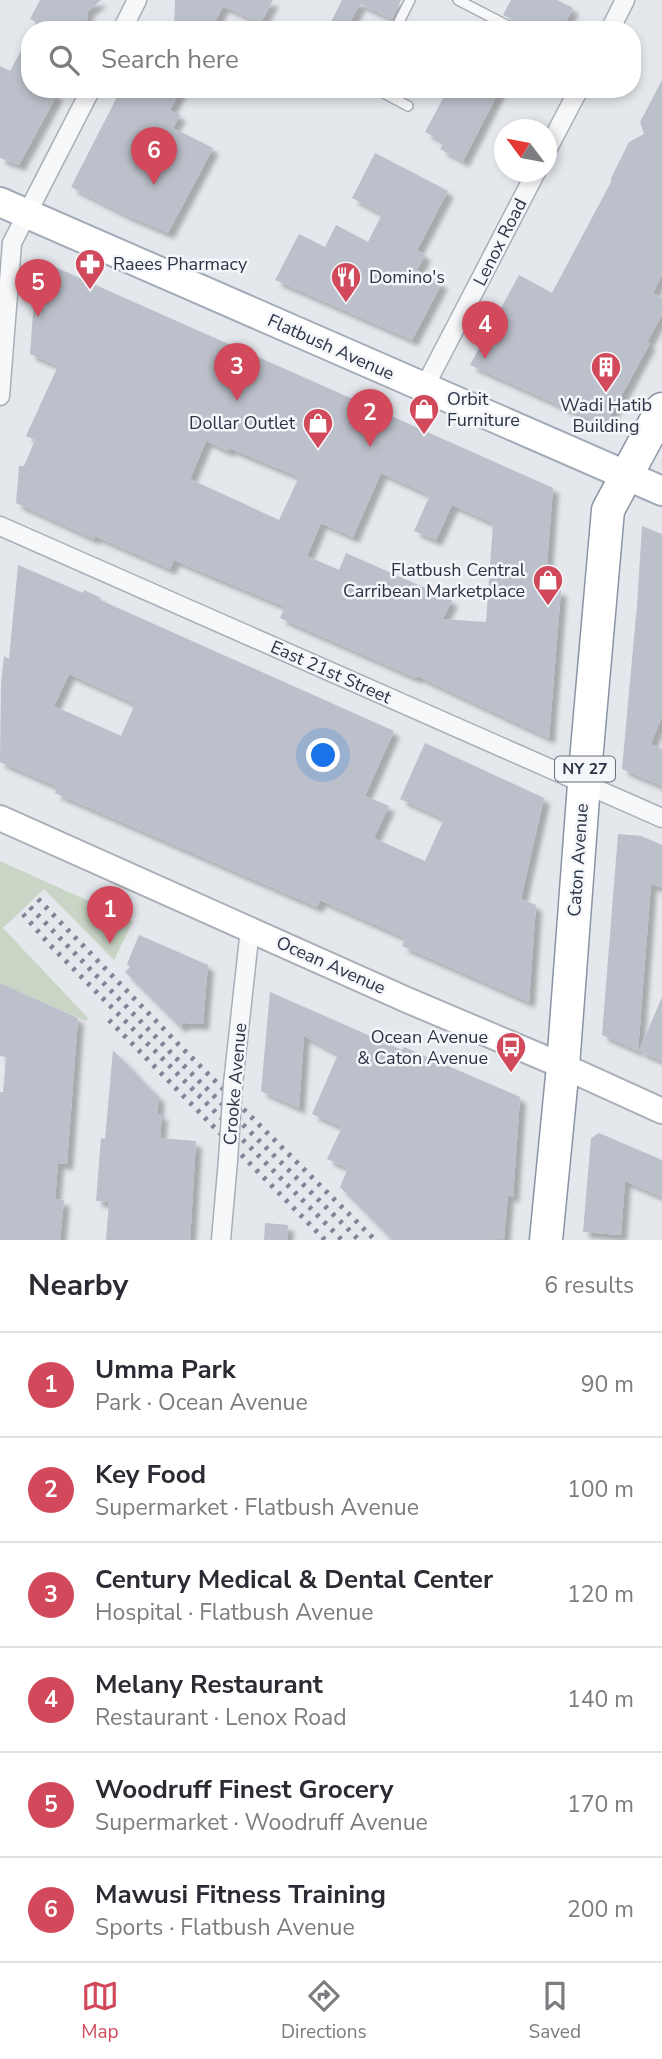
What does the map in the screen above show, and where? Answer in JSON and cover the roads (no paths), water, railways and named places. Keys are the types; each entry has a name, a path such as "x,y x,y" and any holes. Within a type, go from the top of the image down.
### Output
{"highway":[{"name":"Caton Avenue","path":"546,1240 563,1066 608,510 662,409"}],"main road":[{"name":"Flatbush Avenue","path":"0,202 662,491"},
{"name":"Ocean Avenue","path":"0,818 662,1111"}],"street":[{"path":"126,21 137,0"},
{"path":"614,21 625,0"},
{"path":"0,396 12,243 86,98"},
{"path":"557,132 574,98"},
{"name":"Lenox Road","path":"424,388 531,182"},
{"name":"East 21st Street","path":"0,526 662,818"},
{"name":"Crooke Avenue","path":"221,1240 233,1084 250,929"}],"lane":[{"path":"400,21 410,0"},
{"path":"458,0 499,21"},
{"path":"393,98 408,106"}],"railway":[{"path":"38,899 183,1049 375,1240"},
{"path":"30,907 177,1059 359,1240"},
{"path":"23,914 50,945 342,1240"},
{"path":"109,1020 325,1240"}],"place":[{"name":"Mawusi Fitness Training","path":"154,185"},
{"name":"Raees Pharmacy","path":"90,291"},
{"name":"Domino's","path":"346,304"},
{"name":"Woodruff Finest Grocery","path":"38,317"},
{"name":"Melany Restaurant","path":"485,359"},
{"name":"Wadi Hatib Building","path":"606,394"},
{"name":"Century Medical & Dental Center","path":"237,401"},
{"name":"Orbit Furniture","path":"424,436"},
{"name":"Key Food","path":"370,447"},
{"name":"Dollar Outlet","path":"318,450"},
{"name":"Flatbush Central Carribean Marketplace","path":"548,607"},
{"name":"Umma Park","path":"110,944"},
{"name":"Ocean Avenue & Caton Avenue","path":"511,1074"}]}
